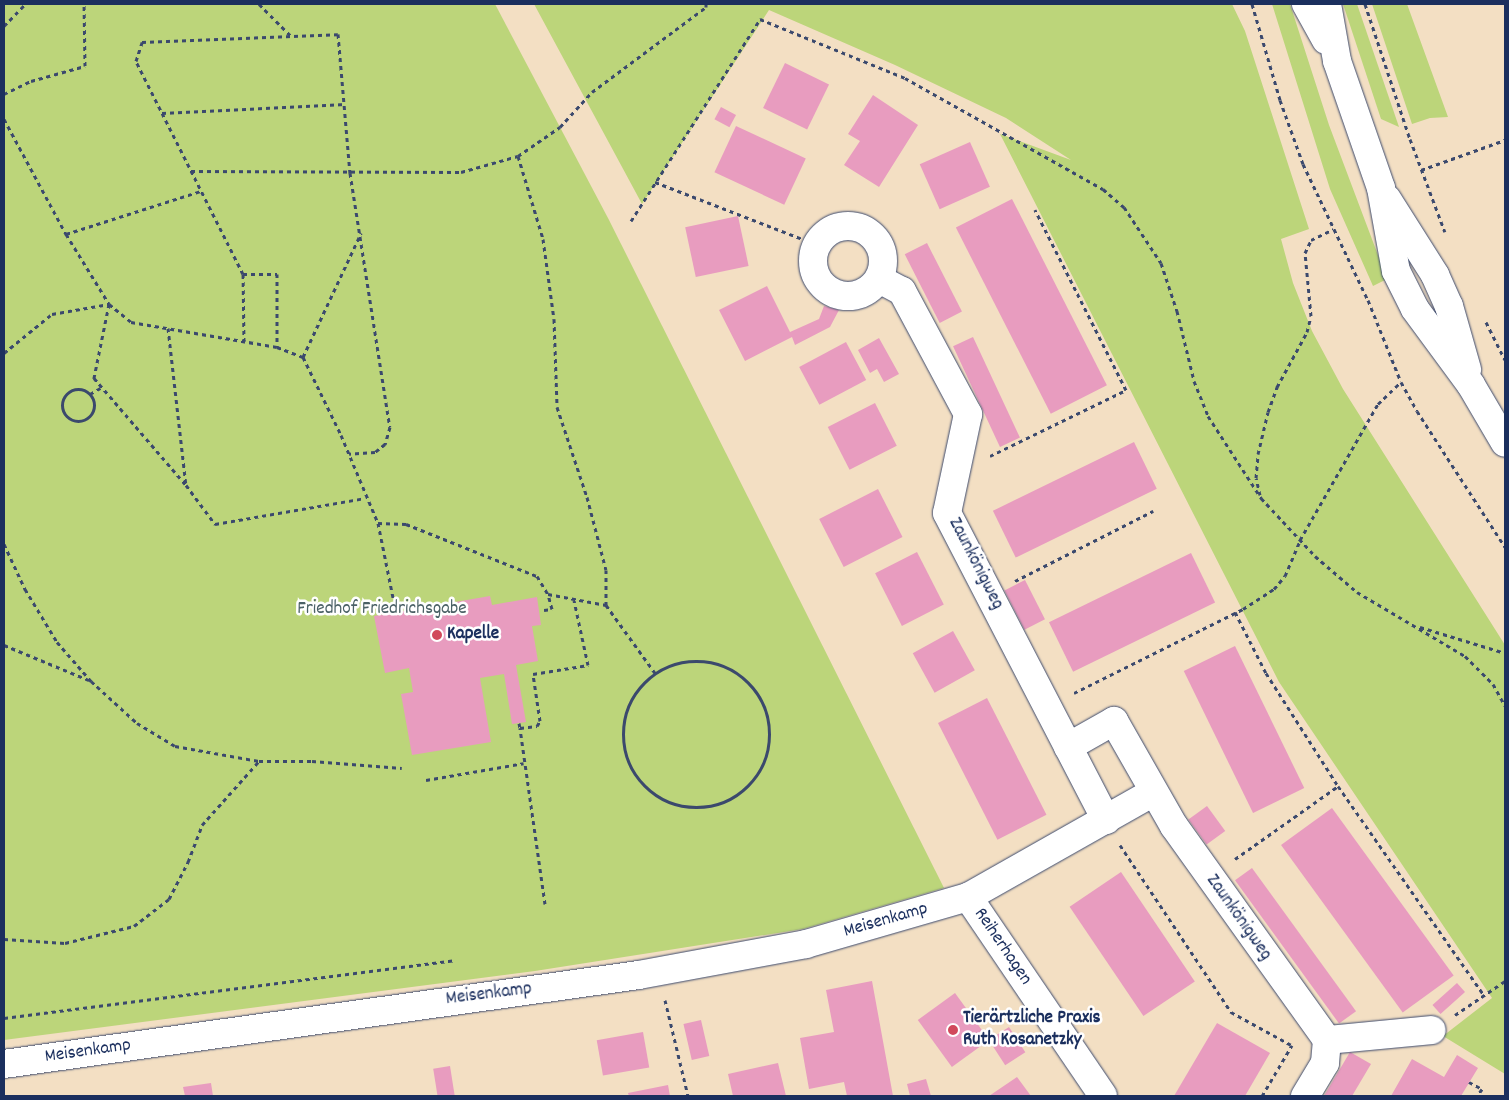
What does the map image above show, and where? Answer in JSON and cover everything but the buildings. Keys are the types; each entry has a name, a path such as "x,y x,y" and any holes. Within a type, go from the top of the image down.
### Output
{"street":[{"path":"1306,4 1337,61"},
{"path":"1327,4 1337,61 1380,188 1396,271 1415,309 1471,385 1505,442"},
{"path":"848,226 861,228 875,239 883,256 879,279 868,290 854,296 840,296 828,291 818,281 813,268 816,244 835,228 848,226"},
{"name":"Zaunkönigweg","path":"879,279 902,291 968,414 947,513 1106,820"},
{"name":"Zaunkönigweg","path":"1068,746 1114,721 1152,793 1326,1052"},
{"path":"968,897 1152,793"},
{"name":"Meisenkamp","path":"4,1064 659,972 806,944 968,897"},
{"name":"Reiherhagen","path":"968,897 1103,1096"},
{"path":"1305,1096 1326,1052 1432,1030"}],"path":[{"path":"4,26 25,4"},
{"path":"4,94 31,80 85,66 84,4"},
{"path":"259,4 291,36"},
{"path":"1252,4 1280,100 1303,164 1368,300 1401,382 1417,411 1505,546"},
{"path":"1365,4 1410,139"},
{"path":"191,171 461,172 518,156 560,127 592,92 706,5"},
{"path":"631,221 760,19 905,78 1103,189 1124,206 1161,262 1177,311 1194,381 1208,416 1261,498 1300,540 1357,592 1466,656 1493,684 1505,706"},
{"path":"244,342 242,274 136,61 142,42 338,34 346,104 350,173 362,232 390,427 385,444 375,452 349,454"},
{"path":"162,113 346,104"},
{"path":"4,119 66,234 109,304 132,322 277,347 303,357 349,454 365,498 378,523 396,612"},
{"path":"1421,170 1505,140"},
{"path":"518,156 543,239 554,319 557,406 587,497 606,570 606,605 655,673"},
{"path":"655,182 816,244"},
{"path":"66,234 201,191"},
{"path":"959,455 995,456 1126,390 1035,210"},
{"path":"1261,498 1256,478 1258,454 1268,412 1277,387 1307,332 1311,316 1305,253 1311,240 1334,229"},
{"path":"303,357 362,232"},
{"path":"242,274 277,274 277,347"},
{"path":"4,353 52,314 109,304"},
{"path":"109,304 94,378 186,485 215,524 365,498"},
{"path":"168,328 186,485"},
{"path":"1047,707 1235,612 1274,589 1285,576 1300,540 1378,404 1401,382"},
{"path":"90,394 94,403 93,413 86,419 69,419 64,412 65,396 77,390 90,394 102,387"},
{"path":"990,594 1152,511"},
{"path":"378,523 406,524 537,576 548,594 552,609 544,610"},
{"path":"4,544 25,589 57,642 91,681 137,724 175,746 259,761 312,760 402,768"},
{"path":"548,594 606,605"},
{"path":"520,728 536,726 540,722 532,674 588,665 574,600"},
{"path":"1235,612 1266,672 1338,786 1484,995"},
{"path":"1412,624 1505,653"},
{"path":"4,645 91,681"},
{"path":"702,661 725,667 746,680 761,699 769,722 767,754 761,769 747,788 726,802 703,808 679,806 656,796 638,780 626,759 622,735 626,711 638,689 655,673 678,663 702,661"},
{"path":"519,723 545,904"},
{"path":"4,939 65,942 134,926 169,899 188,862 202,824 259,761"},
{"path":"426,780 524,763"},
{"path":"1209,877 1338,786"},
{"path":"1106,820 1125,856 1232,1012 1292,1045 1326,1052"},
{"path":"4,1018 454,960"},
{"path":"659,972 688,1096"},
{"path":"1432,1030 1505,981"},
{"path":"1262,1096 1292,1045"},
{"path":"1469,1082 1482,1089 1477,1096"}],"green space":[{"name":"Friedhof Friedrichsgabe","path":"4,4 495,4 609,220 944,888 803,929 535,971 4,1040"},
{"path":"534,4 1232,4 1245,31 1309,229 1281,239 1293,283 1312,331 1343,389 1505,645 1505,1074 1443,1036 1492,998 1279,682 1000,134 1071,160 1006,118 895,65 769,10 642,204"},
{"path":"1272,4 1290,4 1329,125 1387,279 1373,286 1330,189"},
{"path":"1343,4 1357,4 1399,127 1381,119"},
{"path":"1372,4 1407,4 1448,117 1430,118 1412,124"}],"place":[{"name":"Kapelle","path":"437,635"},
{"name":"Tierärtzliche Praxis Ruth Kosanetzky","path":"953,1030"}]}
